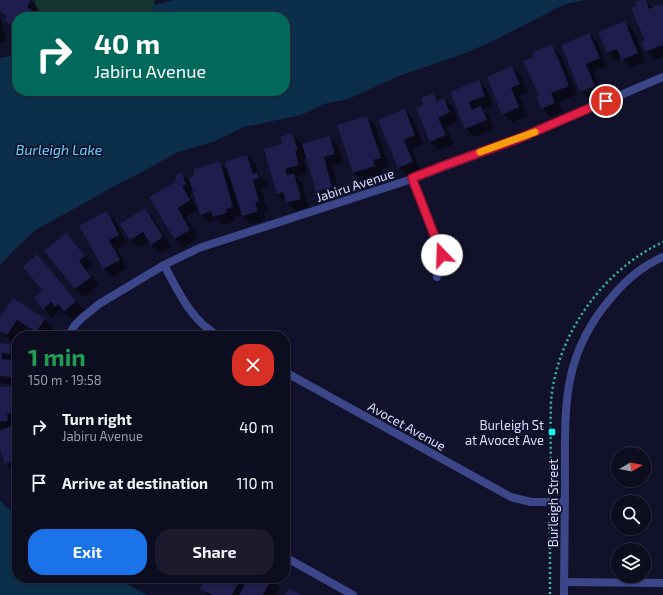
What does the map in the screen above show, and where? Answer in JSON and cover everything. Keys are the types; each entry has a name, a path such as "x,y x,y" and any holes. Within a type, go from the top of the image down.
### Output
{"street":[{"name":"Jabiru Avenue","path":"71,331 82,318 99,304 164,265 199,248 412,178 520,138 663,77"},
{"path":"412,178 442,255 437,277"},
{"name":"Burleigh Street","path":"564,595 566,406 570,375 586,332 600,311 620,287 638,271 663,257"},
{"path":"164,265 197,319 213,331"},
{"name":"Avocet Avenue","path":"290,375 511,497 531,502 565,502"},
{"path":"290,560 353,595"},
{"path":"564,582 663,583"}],"path":[{"path":"549,522 550,595"}],"green space":[{"path":"34,0 154,0 155,5 147,12 38,12"}],"water":[{"name":"Burleigh Lake","path":"174,0 586,0 565,4 495,40 466,53 399,76 348,99 324,104 301,115 244,127 213,142 178,152 37,229 0,265 0,58 12,56 12,96 290,96 290,12 147,12 155,5"},
{"path":"0,500 12,512 12,583 125,583 147,595 0,595"}],"building":[{"path":"0,0 31,0 27,7 33,12 12,12 12,26 4,20 6,16 0,12"},
{"path":"646,0 649,9 659,4 660,6 663,5 663,45 645,52 641,42 645,41 631,8 636,6 635,2"},
{"path":"625,21 638,53 621,60 617,49 607,53 598,32"},
{"path":"589,33 600,58 586,64 595,86 580,92 561,45"},
{"path":"552,44 569,86 551,93 555,103 541,109 536,97 539,96 523,61 534,57 532,53"},
{"path":"512,66 520,84 511,88 519,107 502,115 487,77"},
{"path":"479,80 485,96 469,102 472,110 481,106 487,120 465,129 450,92"},
{"path":"434,93 437,101 444,98 450,112 438,118 446,135 430,142 416,108 423,105 421,98"},
{"path":"405,109 415,135 404,140 413,162 398,168 378,120"},
{"path":"367,116 381,158 373,160 375,166 353,173 337,125"},
{"path":"292,133 298,150 295,151 299,165 285,169 287,175 294,173 301,199 286,203 283,192 277,194 264,149 282,144 280,137"},
{"path":"330,136 335,154 324,157 332,187 316,192 302,144"},
{"path":"247,155 253,174 257,172 259,178 253,180 259,201 255,202 258,211 242,216 225,162"},
{"path":"220,161 233,207 226,209 227,213 213,217 211,211 200,215 189,179 194,175 194,169"},
{"path":"182,173 186,184 182,186 190,200 178,208 190,230 174,239 149,197 175,182 176,175"},
{"path":"145,208 163,237 151,245 143,232 130,240 120,224"},
{"path":"107,211 119,235 109,240 120,260 103,269 79,226"},
{"path":"66,233 85,256 79,261 91,277 75,289 44,251"},
{"path":"37,254 76,301 64,312 58,304 55,307 51,302 43,309 34,298 43,291 23,267"},
{"path":"13,298 45,319 37,331 17,320 7,335 0,331 0,317"},
{"path":"0,343 11,344 10,354 2,353 2,359 12,360 12,377 0,376"},
{"path":"12,386 12,413 7,414 8,421 0,422 0,387"},
{"path":"12,426 12,462 5,464 0,449 0,430"},
{"path":"203,583 238,583 232,595 212,595 200,589"},
{"path":"245,583 269,583 263,595 239,595"},
{"path":"289,588 302,595 285,595"}],"slow traffic":[{"path":"480,152 535,132"}],"place":[{"name":"Burleigh St at Avocet Ave","path":"552,432"}],"route":[{"path":"442,255 412,178 520,138 606,101"}]}
